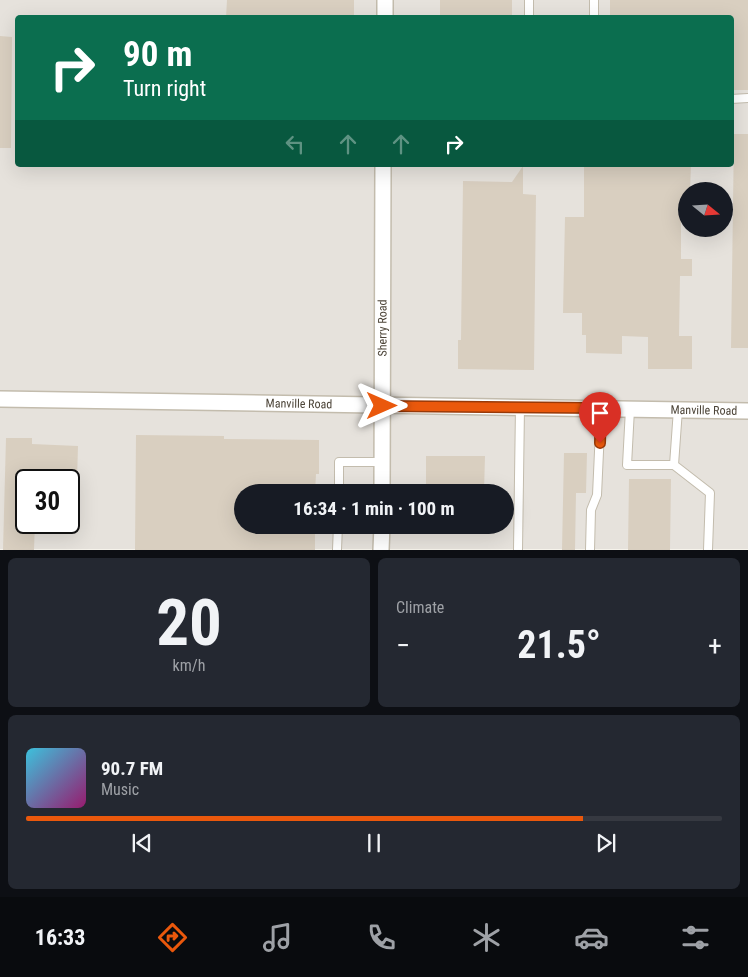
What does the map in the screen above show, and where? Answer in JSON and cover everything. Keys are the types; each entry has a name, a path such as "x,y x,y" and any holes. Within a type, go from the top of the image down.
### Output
{"street":[{"path":"385,0 385,15"},
{"name":"Sherry Road","path":"382,484 383,167"},
{"name":"Manville Road","path":"0,399 748,411"},
{"path":"382,534 382,550"}],"lane":[{"path":"529,0 529,15"},
{"path":"594,0 594,15"},
{"path":"734,99 748,98"},
{"path":"518,550 520,407"},
{"path":"590,550 591,510 597,495 601,408"},
{"path":"630,409 627,465 674,465 710,492 708,550"},
{"path":"674,465 678,409"},
{"path":"338,484 339,462 382,462"},
{"path":"337,550 338,534"}],"shaded area":[{"path":"0,0 748,0 748,549 0,549"}],"building":[{"path":"227,0 354,0 354,15 226,15"},
{"path":"440,0 512,0 512,15 440,15"},
{"path":"610,0 748,0 748,90 734,90 734,15 610,15"},
{"path":"0,36 12,37 11,148 0,148"},
{"path":"734,134 748,134 748,348 731,348"},
{"path":"523,167 523,194 536,195 534,370 458,369 458,340 461,340 463,181 512,182"},
{"path":"584,167 691,167 690,182 678,182 678,238 681,238 681,259 692,259 692,276 680,276 679,336 692,336 692,369 648,369 648,337 622,336 622,354 586,353 586,335 582,335 582,313 563,313 565,217 584,217"},
{"path":"136,435 224,436 224,439 319,440 319,474 316,474 315,484 234,484 234,534 315,534 315,550 135,550"},
{"path":"6,438 32,438 32,444 78,446 77,469 15,469 15,534 35,534 34,550 3,550"},
{"path":"564,453 587,453 586,493 576,493 575,550 562,550"},
{"path":"426,456 485,456 484,484 426,484"},
{"path":"629,479 671,479 670,550 628,550"}],"route":[{"path":"382,406 601,408 600,443"}]}
